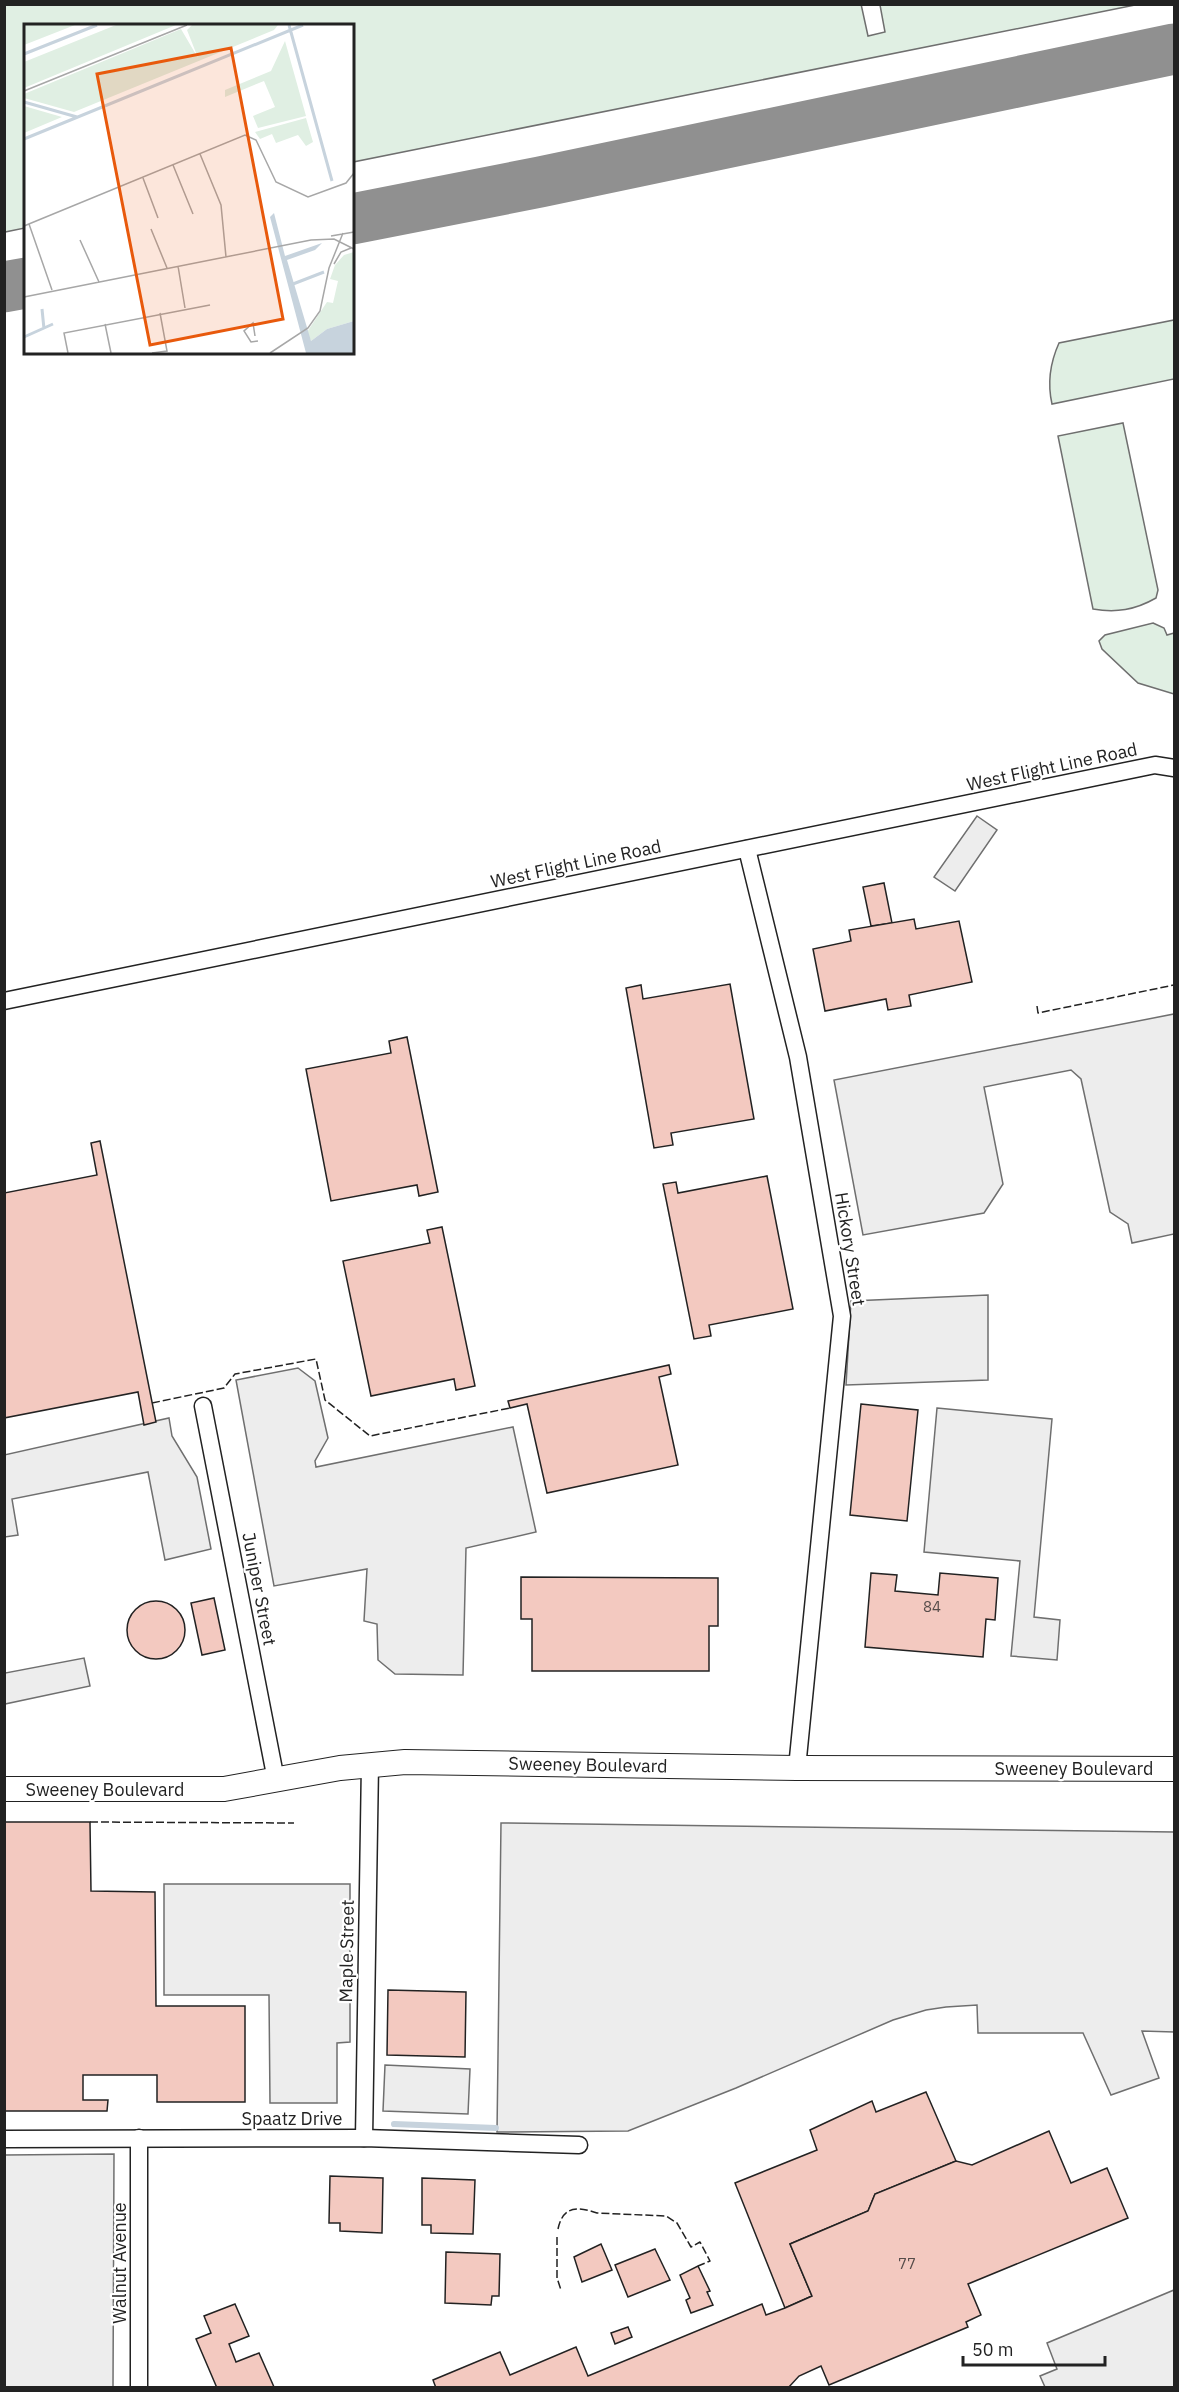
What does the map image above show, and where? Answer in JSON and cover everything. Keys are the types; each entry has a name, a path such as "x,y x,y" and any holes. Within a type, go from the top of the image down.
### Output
{"main road":[{"name":"Sweeney Boulevard","path":"4,1789 200,1790 248,1786 370,1764 1174,1769"}],"street":[{"name":"West Flight Line Road","path":"4,1001 1155,765 1174,768"},
{"name":"Hickory Street","path":"747,849 798,1057 842,1316 797,1768"},
{"name":"Juniper Street","path":"203,1406 276,1780"},
{"name":"Maple Street","path":"364,2138 370,1764"},
{"name":"Walnut Avenue","path":"139,2138 139,2388"},
{"name":"Spaatz Drive","path":"4,2139 364,2138 579,2145"}],"green space":[{"path":"861,4 868,36 885,32 880,5 1135,5 354,162 354,24 24,24 24,228 5,232 5,5"},
{"path":"1174,320 1174,379 1052,404 1050,373 1059,343"},
{"path":"1123,423 1158,590 1156,598 1125,610 1093,609 1058,436"},
{"path":"1153,623 1164,628 1167,635 1174,633 1174,694 1138,683 1102,649 1099,641 1105,635"}],"shaded area":[{"path":"977,816 997,830 955,891 934,877"},
{"path":"1174,1014 1174,1234 1132,1243 1128,1224 1110,1212 1081,1079 1071,1070 984,1087 1003,1184 984,1213 863,1235 834,1080"},
{"path":"988,1295 988,1380 846,1385 851,1301"},
{"path":"298,1368 315,1381 328,1438 315,1461 316,1467 513,1427 536,1532 466,1548 463,1675 395,1674 378,1660 377,1624 364,1621 367,1569 274,1586 236,1380"},
{"path":"937,1408 1052,1419 1034,1617 1060,1620 1057,1660 1011,1656 1020,1561 924,1552"},
{"path":"169,1418 172,1436 197,1477 211,1549 165,1560 148,1472 12,1499 18,1535 5,1537 4,1455"},
{"path":"84,1658 90,1686 5,1704 5,1673"},
{"path":"501,1823 1174,1832 1174,2032 1142,2031 1159,2078 1111,2095 1083,2033 978,2033 977,2005 946,2007 926,2010 893,2020 736,2088 628,2131 497,2132"},
{"path":"164,1884 350,1884 350,2042 337,2043 337,2103 270,2103 269,1995 164,1995"},
{"path":"385,2065 470,2069 468,2114 383,2111"},
{"path":"114,2154 113,2387 5,2387 5,2155"},
{"path":"1174,2290 1174,2387 1045,2387 1040,2376 1057,2369 1047,2343"}],"building":[{"path":"884,883 892,923 871,926 863,887"},
{"path":"914,919 916,929 959,921 972,982 909,995 911,1006 888,1010 886,999 825,1011 813,949 851,941 849,930"},
{"path":"730,984 754,1119 671,1133 673,1145 654,1148 626,988 641,985 643,999"},
{"path":"407,1037 438,1192 419,1196 417,1185 331,1201 306,1069 391,1053 389,1041"},
{"path":"100,1141 156,1422 144,1425 138,1392 4,1418 4,1193 97,1175 91,1143"},
{"path":"767,1176 793,1309 709,1325 711,1336 694,1339 663,1184 676,1182 678,1193"},
{"path":"442,1227 475,1386 456,1390 454,1379 371,1396 343,1261 430,1243 427,1230"},
{"path":"669,1365 671,1374 659,1377 678,1465 547,1493 527,1404 510,1408 508,1401"},
{"path":"861,1404 918,1410 907,1521 850,1515"},
{"path":"871,1573 897,1575 895,1591 938,1595 940,1573 998,1578 995,1620 986,1619 983,1657 865,1647"},
{"path":"521,1577 718,1578 718,1626 709,1626 709,1671 532,1671 532,1619 521,1619"},
{"path":"214,1598 225,1650 202,1655 191,1603"},
{"path":"150,1601 162,1601 177,1609 185,1624 185,1636 177,1651 162,1659 150,1659 135,1651 127,1636 127,1624 135,1609"},
{"path":"4,1822 90,1822 91,1891 155,1892 156,2006 245,2006 245,2102 157,2102 157,2075 83,2075 83,2100 108,2100 107,2111 4,2111"},
{"path":"388,1990 466,1992 465,2057 387,2055"},
{"path":"926,2092 956,2161 875,2194 868,2211 790,2244 812,2296 785,2308 735,2183 817,2150 810,2130 872,2101 876,2112"},
{"path":"1049,2131 1071,2183 1107,2168 1128,2218 968,2284 981,2315 966,2322 968,2327 829,2385 821,2366 799,2376 788,2388 436,2388 433,2380 500,2352 510,2375 576,2347 588,2376 762,2304 766,2315 785,2308 812,2296 790,2244 868,2211 875,2194 956,2161 972,2165"},
{"path":"330,2176 383,2178 382,2233 340,2231 340,2223 329,2223"},
{"path":"422,2178 475,2180 473,2234 431,2233 431,2225 422,2225"},
{"path":"601,2244 612,2270 582,2282 574,2257"},
{"path":"655,2249 670,2280 628,2297 615,2265"},
{"path":"446,2252 500,2254 499,2296 492,2296 491,2305 445,2303"},
{"path":"698,2266 710,2291 707,2292 713,2305 691,2313 686,2300 690,2298 680,2275"},
{"path":"235,2304 249,2336 229,2344 236,2362 259,2353 274,2387 217,2388 196,2339 211,2333 204,2316"},
{"path":"628,2327 632,2337 615,2344 611,2333"}],"waterway":[{"path":"394,2124 496,2128"}],"taxiway":[{"path":"354,219 540,182 1174,49"},
{"path":"4,287 24,283"}],"fence":[{"path":"1037,1006 1038,1013 1174,985"},
{"path":"152,1403 224,1388 235,1374 316,1359 325,1400 370,1436 510,1408"},
{"path":"90,1822 294,1823"},
{"path":"558,2229 563,2216 577,2209 597,2213 666,2216 677,2223 691,2247 700,2242 710,2261 698,2266"},
{"path":"557,2237 557,2278 561,2290"}]}
